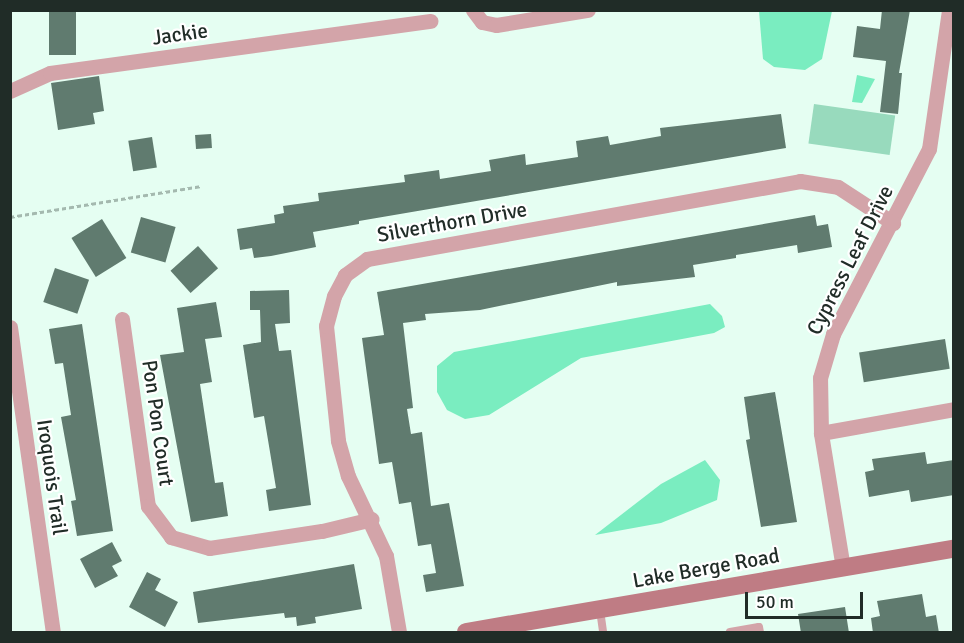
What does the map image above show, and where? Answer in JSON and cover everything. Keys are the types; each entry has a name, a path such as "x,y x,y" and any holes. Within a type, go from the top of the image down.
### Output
{"street":[{"path":"473,10 482,22 496,25 588,10"},
{"name":"Cypress Leaf Drive","path":"843,568 821,433 820,378 833,334 893,223 929,149 949,10"},
{"name":"Jackie","path":"10,91 50,73 430,21"},
{"name":"Silverthorn Drive","path":"399,633 386,556 372,519 348,476 338,440 326,326 334,296 345,275 367,259 800,181 838,187 893,223"},
{"name":"Pon Pon Court","path":"122,319 148,506 171,537 209,548 322,531 372,519"},
{"name":"Iroquois Trail","path":"10,327 53,633"},
{"path":"821,433 954,409"},
{"name":"Lake Berge Road","path":"466,633 954,549"}],"lane":[{"path":"600,609 603,633"},
{"path":"730,633 759,627 760,633"}],"path":[{"path":"10,217 202,186"}],"shaded area":[{"path":"759,11 832,11 822,59 805,70 774,67 763,59"},
{"path":"857,75 875,79 862,103 852,102"},
{"path":"814,104 895,115 890,155 808,144"},
{"path":"710,304 722,316 725,327 714,333 581,358 489,415 465,419 447,410 437,392 437,366 454,352"},
{"path":"705,460 720,480 717,500 661,523 595,535 661,484"}],"building":[{"path":"49,10 76,10 76,55 49,55"},
{"path":"882,10 910,10 899,73 902,73 898,114 880,112 886,61 853,57 857,26 880,29"},
{"path":"99,76 104,111 93,113 95,124 58,130 51,83"},
{"path":"781,114 786,148 359,221 359,224 313,232 316,247 271,256 254,258 252,248 240,250 237,229 275,223 274,215 284,213 283,206 319,201 318,193 405,182 404,175 439,170 440,179 491,171 489,160 525,154 526,165 578,157 576,141 608,136 610,145 661,136 660,128"},
{"path":"211,134 212,148 196,149 195,135"},
{"path":"152,137 157,168 133,171 128,141"},
{"path":"815,215 817,226 828,224 832,247 798,253 797,245 736,255 736,258 693,265 695,277 617,286 617,282 480,310 425,314 426,320 403,323 413,408 407,409 411,434 422,432 431,506 449,503 464,586 426,592 423,575 436,573 431,544 418,546 411,502 399,504 392,462 379,464 362,338 384,335 377,292"},
{"path":"141,217 176,227 165,262 131,253"},
{"path":"102,219 126,258 96,277 71,238"},
{"path":"198,246 218,268 191,293 171,271"},
{"path":"55,268 89,280 77,314 43,302"},
{"path":"289,290 290,323 275,324 279,351 291,350 311,505 269,511 266,490 276,488 264,416 254,418 243,345 261,342 260,310 250,310 250,291"},
{"path":"216,302 222,337 205,339 212,382 200,384 215,483 223,482 228,516 191,522 160,355 184,352 177,308"},
{"path":"82,324 113,531 77,536 71,501 76,500 61,417 71,415 63,363 55,364 49,329"},
{"path":"945,339 950,369 864,382 859,353"},
{"path":"775,392 797,522 761,527 746,440 750,439 744,397"},
{"path":"925,452 927,464 954,460 954,495 911,502 909,490 869,497 865,472 874,470 872,459"},
{"path":"112,542 122,561 112,566 118,576 95,588 80,559"},
{"path":"354,564 362,609 315,617 316,623 297,626 296,617 285,618 284,613 198,623 193,592"},
{"path":"147,572 161,579 155,590 178,602 165,627 129,607"},
{"path":"922,594 926,617 936,615 939,633 873,633 871,618 880,616 877,601"},
{"path":"845,607 849,633 801,633 798,614"}]}
